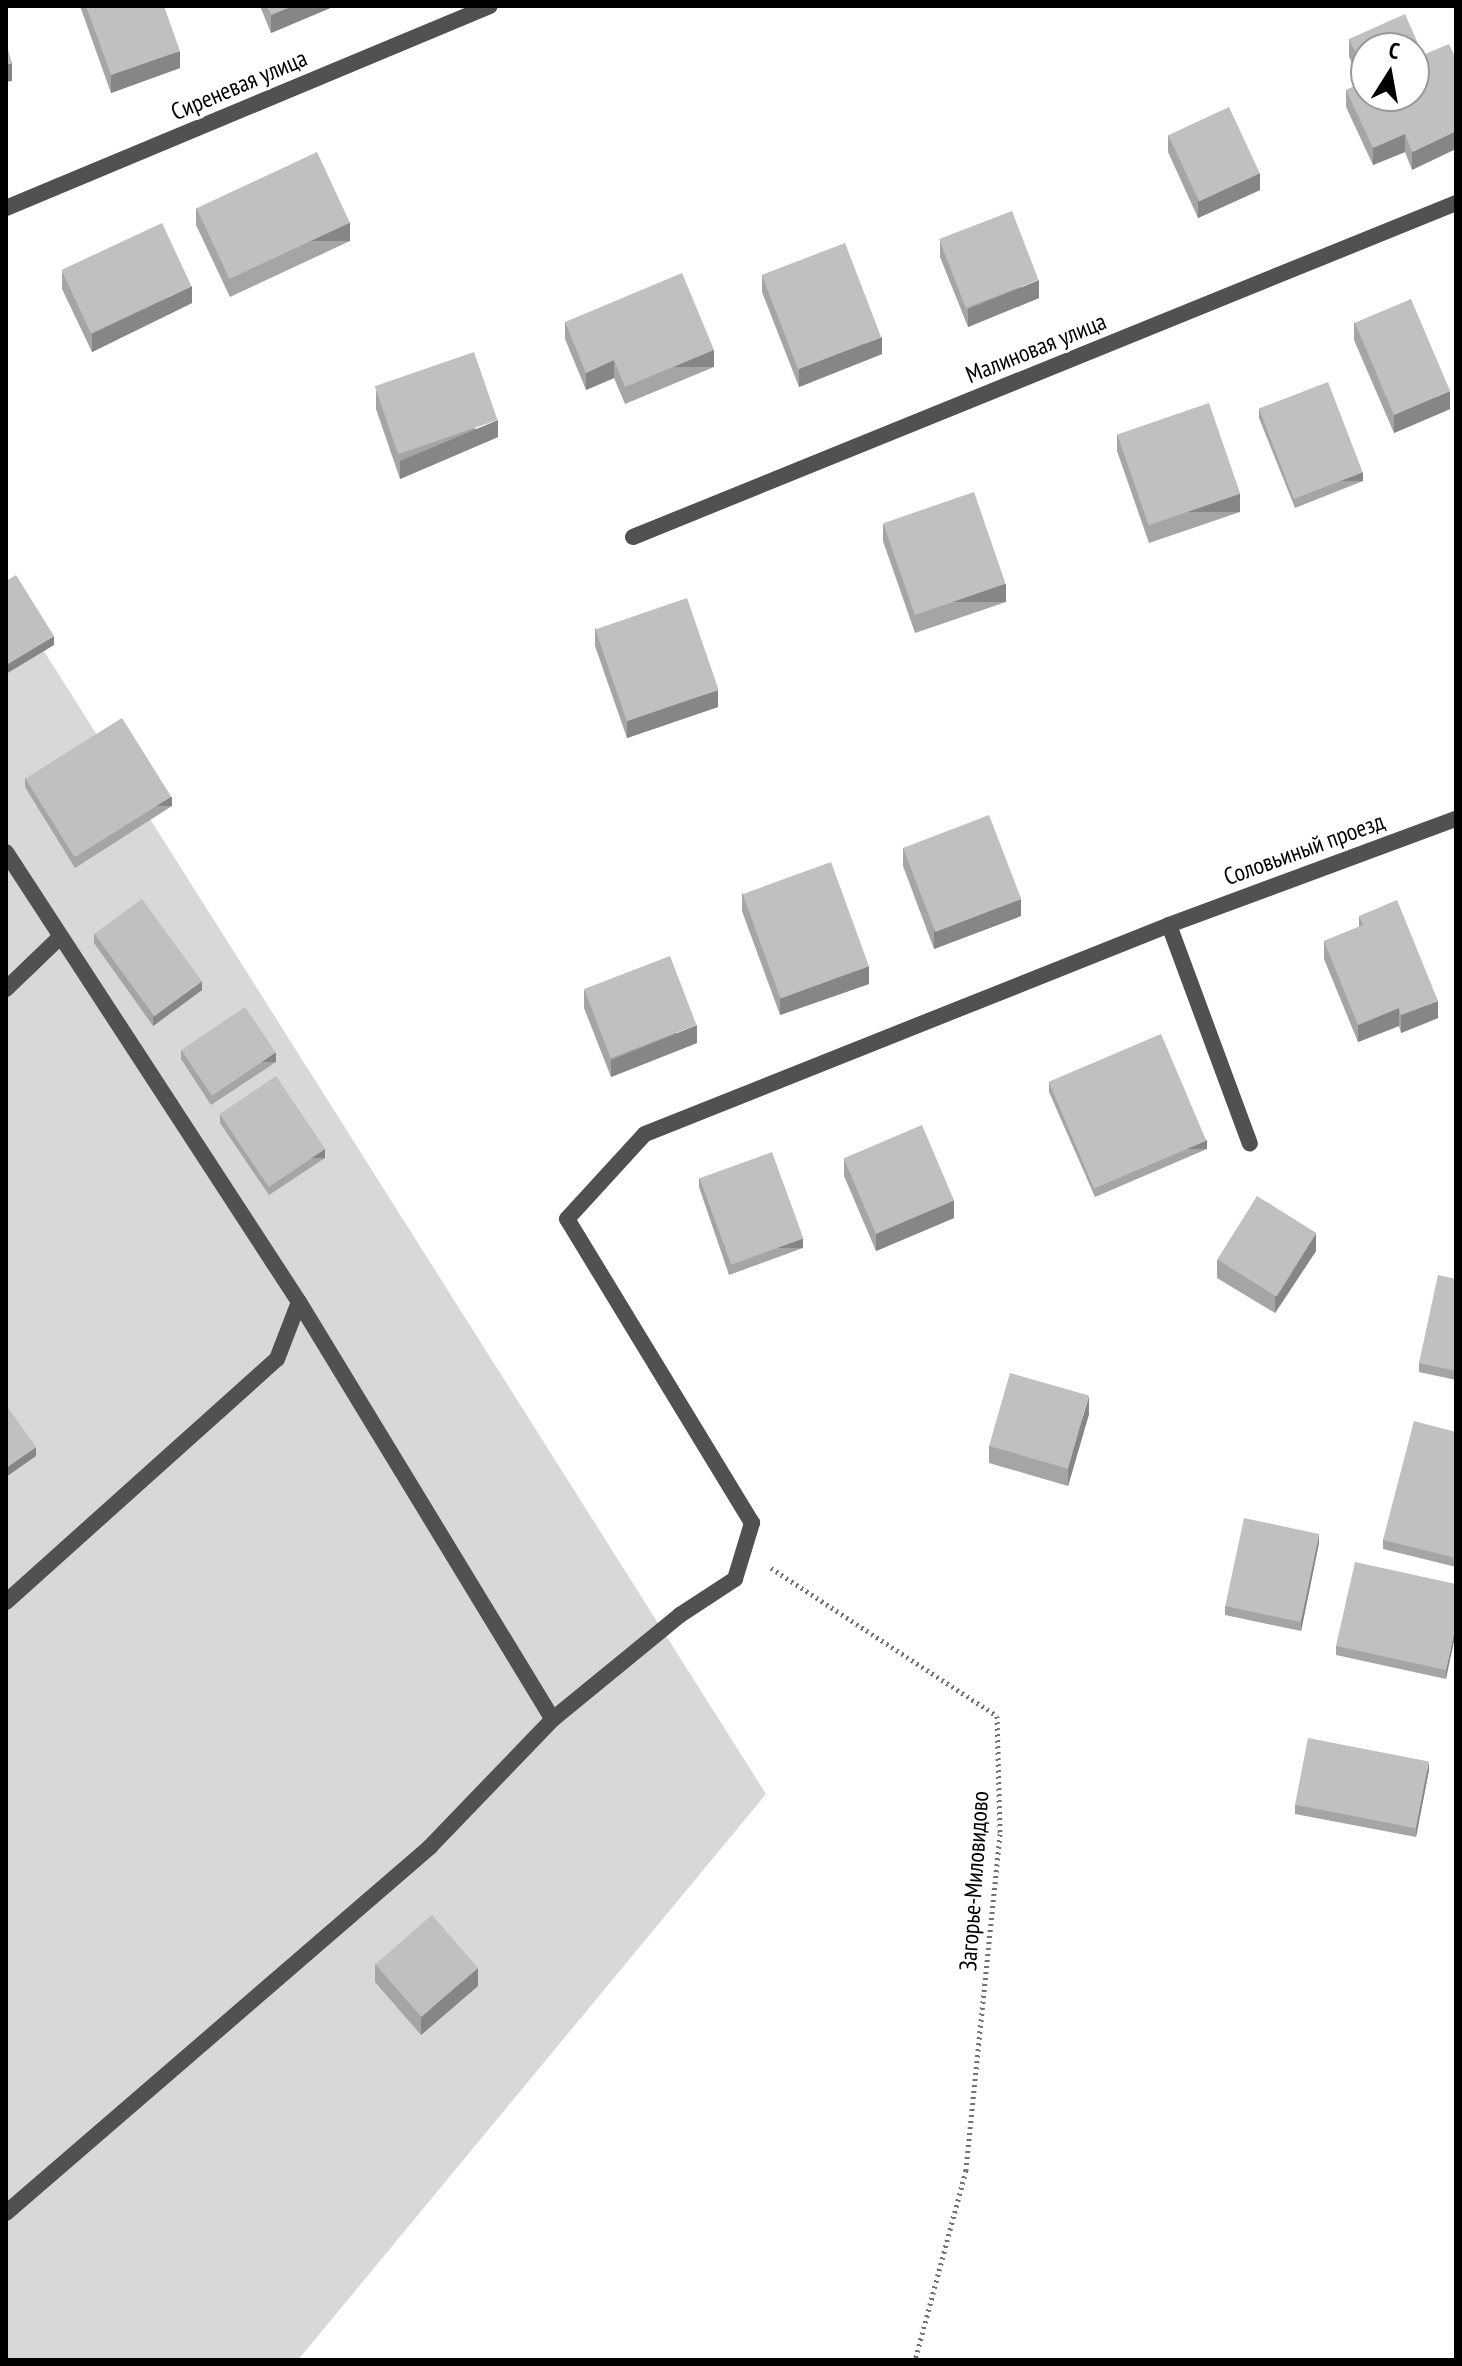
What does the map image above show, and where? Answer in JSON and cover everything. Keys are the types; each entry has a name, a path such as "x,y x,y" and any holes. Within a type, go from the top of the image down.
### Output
{"street":[{"name":"Сиреневая улица","path":"6,208 490,6"},
{"name":"Малиновая улица","path":"633,537 1456,203"},
{"name":"Соловьиный проезд","path":"752,1523 567,1219 645,1134 1169,925 1456,819"},
{"path":"6,852 59,938 299,1302 553,1719"},
{"path":"1169,925 1250,1144"},
{"path":"6,989 59,938"},
{"path":"6,1602 277,1359 299,1302"},
{"path":"6,2213 430,1847 553,1719 680,1615 735,1579 752,1523"}],"path":[{"name":"Загорье-Миловидово","path":"752,1523 768,1566 997,1716 1000,1834 966,2170 915,2360"}],"shaded area":[{"path":"6,591 766,1794 298,2360 6,2360"}],"building":[{"path":"86,6 164,6 180,51 111,75"},
{"path":"267,6 293,6 271,15"},
{"path":"1405,14 1413,32 1365,32"},
{"path":"6,43 12,63 6,65"},
{"path":"1449,44 1456,59 1456,131 1412,152 1405,134 1373,148 1356,112 1430,112 1430,52"},
{"path":"1229,107 1260,173 1199,201 1168,135"},
{"path":"317,152 350,223 229,279 196,208"},
{"path":"1012,211 1039,280 966,308 939,239"},
{"path":"162,223 192,286 91,333 61,270"},
{"path":"845,243 881,337 798,369 762,275"},
{"path":"682,273 714,350 625,387 614,360 586,373 565,322"},
{"path":"1411,299 1450,391 1394,415 1355,323"},
{"path":"474,352 497,420 398,454 375,386"},
{"path":"1328,382 1363,473 1294,499 1259,409"},
{"path":"1209,403 1240,494 1149,525 1117,435"},
{"path":"974,492 1006,584 915,615 883,523"},
{"path":"16,575 54,636 6,665 6,581"},
{"path":"687,598 719,690 627,721 595,630"},
{"path":"122,718 171,797 75,857 25,778"},
{"path":"989,815 1021,899 935,932 903,848"},
{"path":"831,862 869,966 781,998 743,894"},
{"path":"142,899 202,982 154,1016 94,934"},
{"path":"1397,900 1438,1001 1401,1015 1399,1008 1358,1025 1324,941 1363,925 1359,916"},
{"path":"670,956 697,1025 611,1058 584,989"},
{"path":"245,1007 276,1053 212,1096 181,1050"},
{"path":"1161,1034 1206,1141 1094,1188 1049,1082"},
{"path":"276,1076 325,1149 269,1187 220,1114"},
{"path":"922,1125 954,1200 876,1234 844,1158"},
{"path":"772,1152 803,1238 731,1265 700,1178"},
{"path":"1257,1196 1316,1233 1277,1297 1217,1260"},
{"path":"1438,1275 1456,1279 1456,1371 1419,1363"},
{"path":"1010,1373 1089,1396 1068,1469 989,1446"},
{"path":"6,1405 36,1447 6,1468"},
{"path":"1414,1421 1456,1432 1456,1558 1383,1540"},
{"path":"1244,1518 1319,1534 1301,1622 1225,1606"},
{"path":"1355,1562 1456,1584 1456,1624 1446,1670 1336,1646"},
{"path":"1308,1738 1429,1761 1416,1828 1295,1805"},
{"path":"432,1915 478,1968 421,2017 375,1964"}]}
